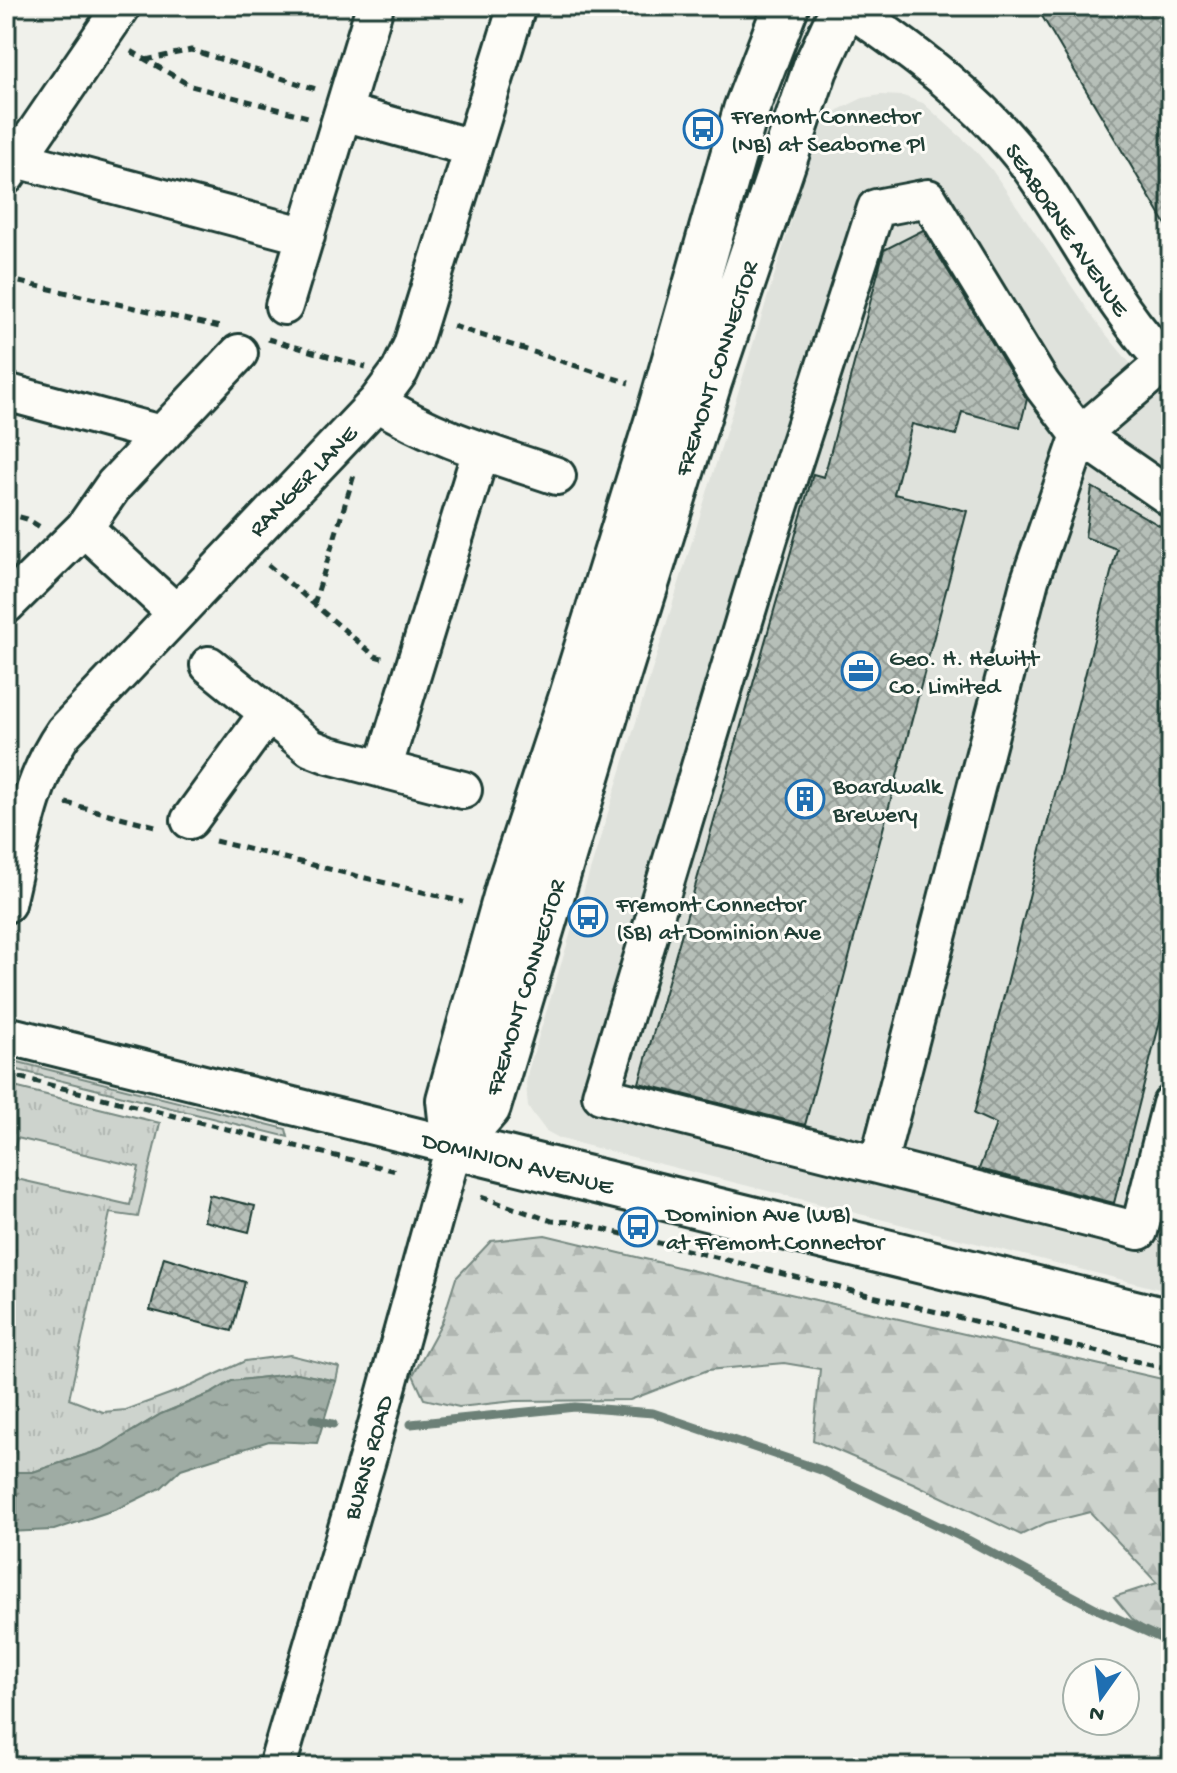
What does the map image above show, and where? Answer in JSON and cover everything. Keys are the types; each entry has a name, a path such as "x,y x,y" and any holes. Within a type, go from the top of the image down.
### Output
{"main road":[{"name":"FREMONT CONNECTOR","path":"454,1146 449,1100 509,886 653,436 746,110 786,6"},
{"name":"FREMONT CONNECTOR","path":"454,1146 488,1107 705,395 815,69 846,6"},
{"name":"DOMINION AVENUE","path":"454,1146 1171,1322"}],"street":[{"path":"284,306 375,6"},
{"name":"RANGER LANE","path":"8,887 38,778 64,732 375,386 400,371 412,345 517,6"},
{"name":"SEABORNE AVENUE","path":"846,6 903,46 977,107 1006,137 1031,168 1125,314 1168,365"},
{"path":"112,20 12,168 306,236"},
{"path":"343,112 472,148"},
{"path":"1171,498 1080,435 1042,385 928,198 876,208 769,538 601,1095 1139,1231 1171,1104"},
{"path":"6,605 84,528 114,485 241,340"},
{"path":"878,1164 1030,580 1080,435 1168,365"},
{"path":"375,386 423,429 557,476"},
{"path":"6,392 161,434"},
{"path":"383,769 481,451"},
{"path":"84,528 175,612"},
{"path":"209,665 311,748 463,790"},
{"path":"188,829 268,713"},
{"name":"DOMINION AVENUE","path":"6,1035 454,1146"},
{"name":"BURNS ROAD","path":"277,1767 454,1146"}],"path":[{"path":"112,20 146,60 191,86 343,112"},
{"path":"146,60 191,50 343,112"},
{"path":"6,279 241,340 375,386"},
{"path":"453,326 629,383"},
{"path":"314,604 355,472"},
{"path":"268,565 375,656 414,667"},
{"path":"66,803 188,829 463,902"},
{"path":"6,1074 400,1172"},
{"path":"481,1197 552,1221 574,1222 1171,1370"}],"shaded area":[{"path":"903,96 923,103 973,148 992,170 1099,326 1145,381 1171,403 1171,1292 561,1139 546,1131 528,1107 528,1071 815,144 823,127 838,110 863,98"}],"green space":[{"path":"6,1059 286,1129 288,1137 6,1067"},
{"path":"6,1085 160,1123 138,1217 110,1213 69,1399 103,1412 126,1410 191,1386 245,1361 290,1355 339,1367 336,1381 297,1373 232,1381 212,1393 161,1414 103,1449 33,1472 6,1472 6,1145 11,1125 6,1124","holes":["17,1138 139,1167 130,1205 8,1177"]},
{"path":"545,1235 1171,1381 1171,1645 1133,1620 1114,1597 1157,1583 1090,1512 1046,1523 1021,1535 913,1483 813,1440 820,1369 784,1363 708,1370 630,1400 515,1401 459,1407 424,1399 413,1375 442,1322 456,1278 491,1241"}],"water":[{"path":"297,1373 336,1381 317,1443 269,1441 181,1469 161,1488 117,1509 54,1530 6,1532 6,1472 33,1472 103,1449 161,1414 212,1393 232,1381"}],"building":[{"path":"1036,6 1171,6 1171,233"},
{"name":"Boardwalk Brewery","path":"923,230 1027,399 1020,427 962,412 956,435 912,424 894,494 967,511 805,1125 639,1083 813,474 824,477 884,250"},
{"path":"1092,487 1171,532 1171,978 1114,1203 979,1169 996,1124 974,1114 1117,549 1085,537"},
{"path":"209,1195 255,1206 249,1232 204,1221"},
{"path":"164,1257 245,1282 232,1331 150,1310"}],"waterway":[{"path":"411,1424 575,1407 653,1413 821,1470 1171,1643"},
{"path":"313,1419 333,1424"}],"place":[{"name":"Fremont Connector (NB) at Seaborne Pl","path":"703,129"},
{"name":"Geo. H. Hewitt Co. Limited","path":"861,671"},
{"name":"Boardwalk Brewery","path":"805,799"},
{"name":"Fremont Connector (SB) at Dominion Ave","path":"588,917"},
{"name":"Dominion Ave (WB) at Fremont Connector","path":"638,1227"}]}
